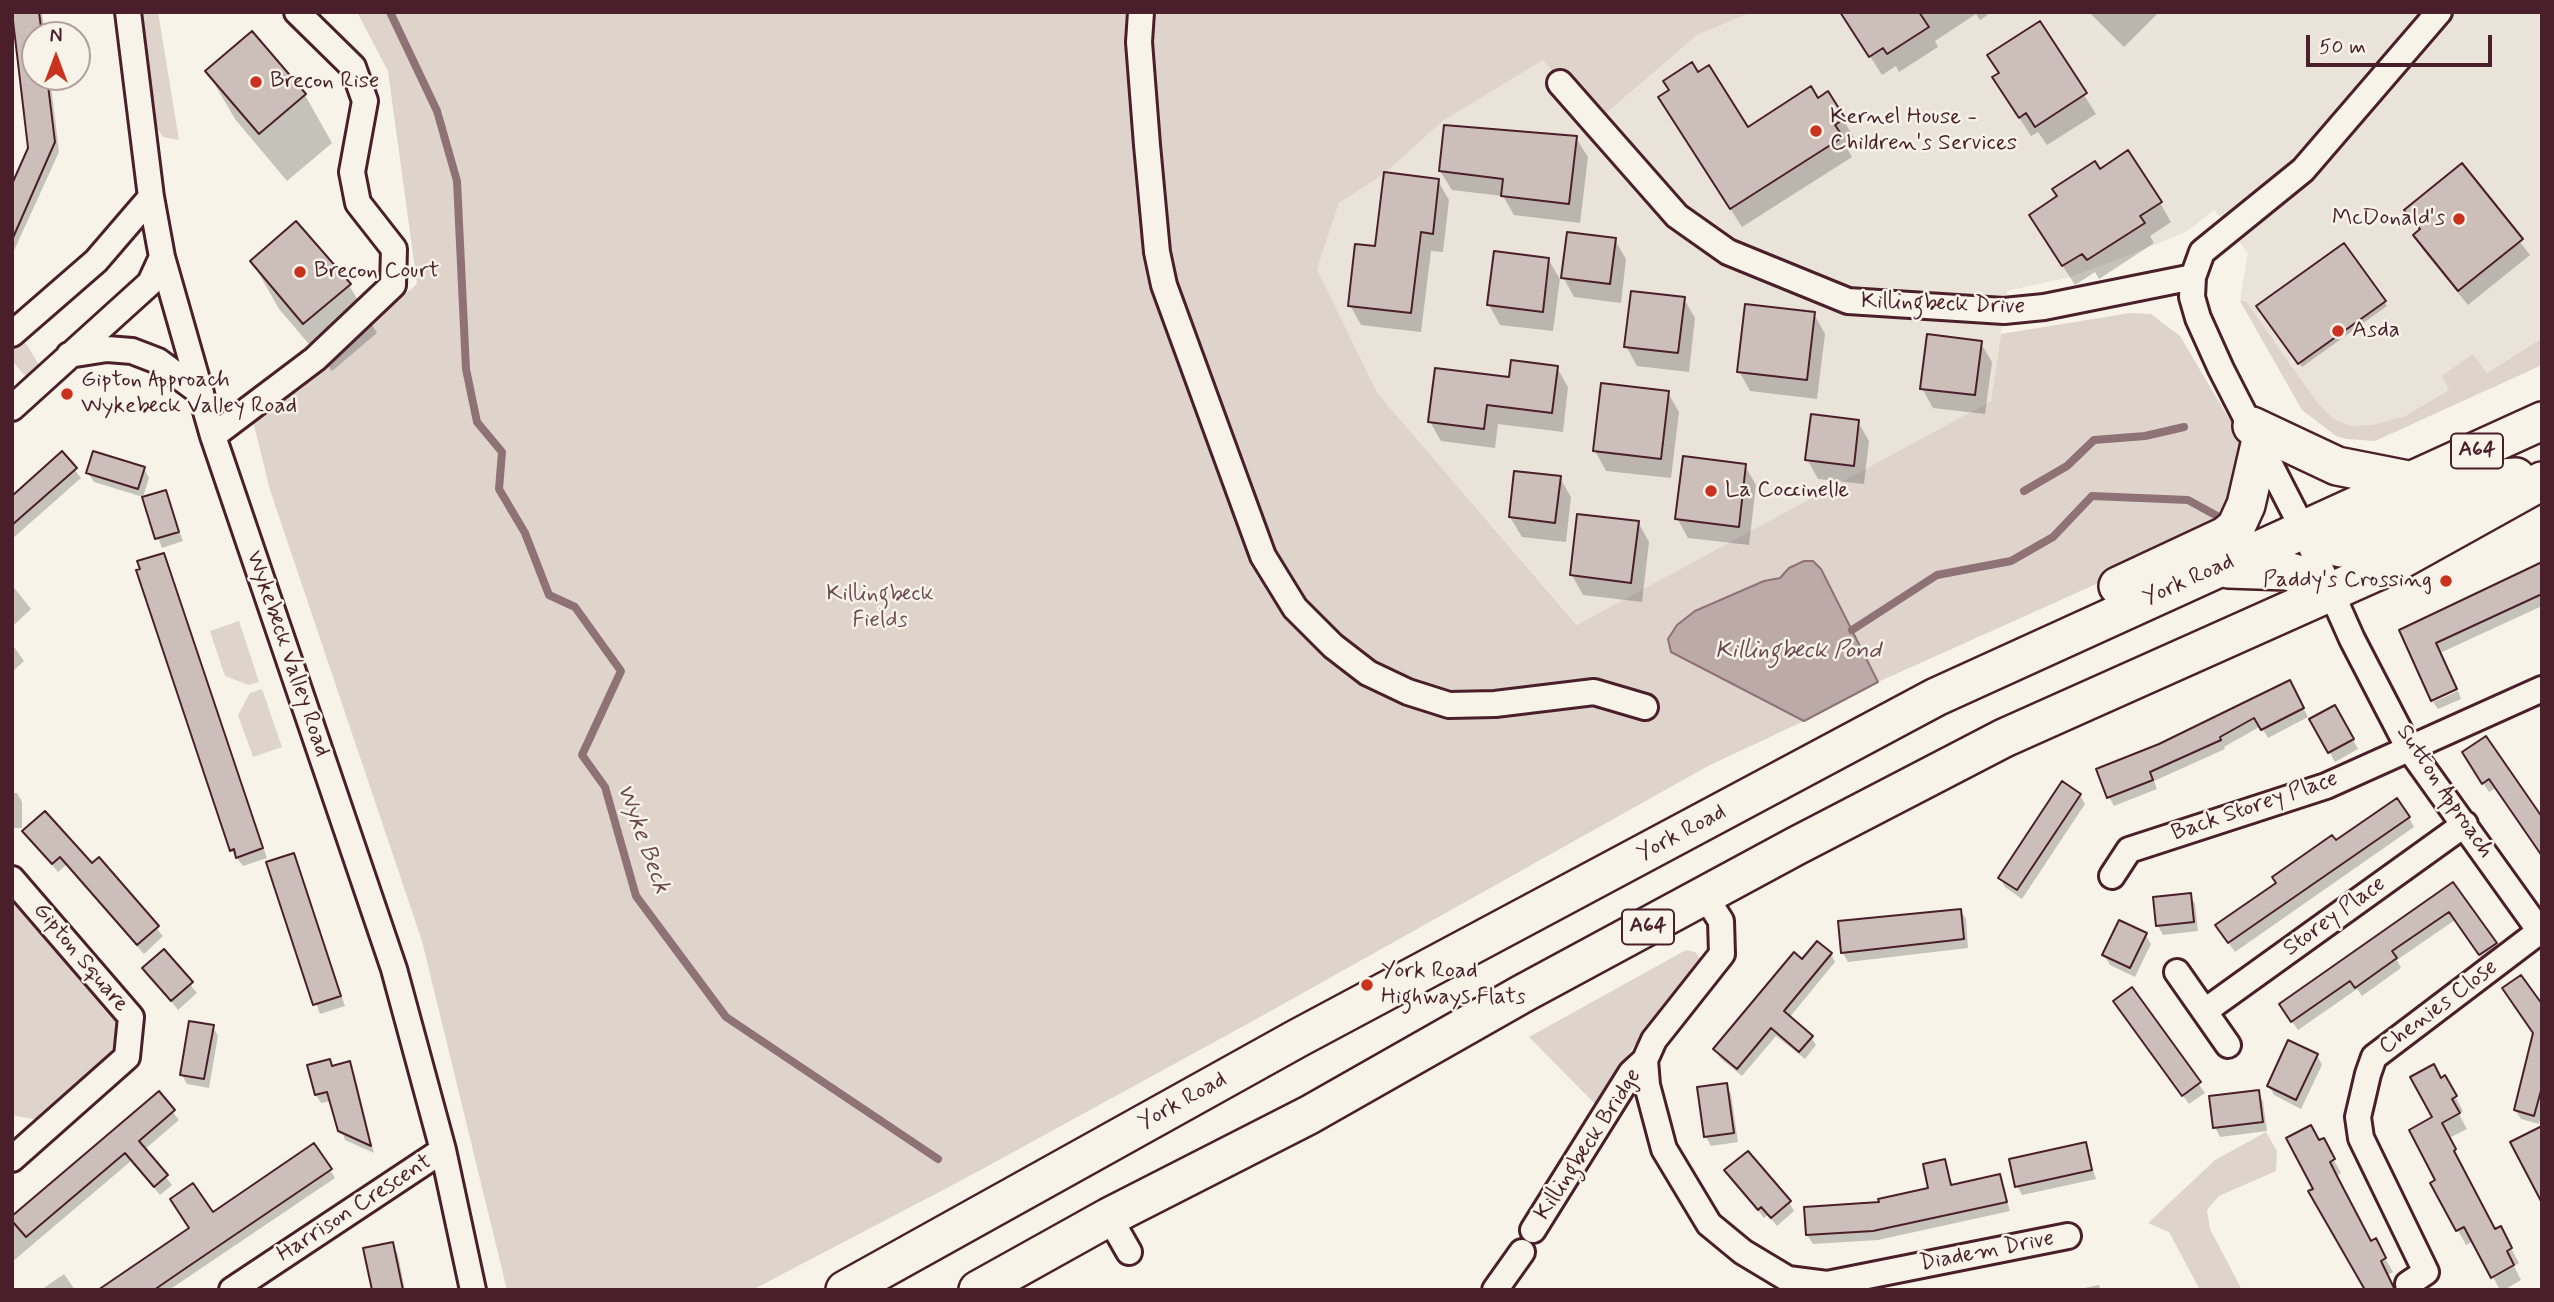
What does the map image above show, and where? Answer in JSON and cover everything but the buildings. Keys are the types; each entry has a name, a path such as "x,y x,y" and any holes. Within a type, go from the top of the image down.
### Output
{"highway":[{"name":"York Road","path":"845,1290 1297,1038 1908,712 2215,568 2542,421"},
{"path":"1908,712 1983,654 2061,612 2225,536 2236,527 2246,505 2256,435 2337,466 2413,481"},
{"path":"2303,529 2321,541 2340,548 2354,546 2502,478 2542,473"},
{"name":"A64","path":"978,1290 1109,1217 1308,1115 1522,994 2004,738 2391,565 2542,481"},
{"path":"2215,568 2287,571 2311,578 2331,591"}],"street":[{"name":"Wykebeck Valley Road","path":"128,12 151,197 162,257 213,436 394,969 443,1150 472,1290"},
{"path":"213,436 315,359 393,285 394,249 358,203 352,172 365,101 357,78 353,67 297,12"},
{"path":"1141,12 1139,42 1147,145 1157,251 1164,285 1263,556 1295,608 1333,646 1368,673 1408,692 1449,705 1495,704 1594,692 1645,706"},
{"path":"2303,529 2198,318 2192,297 2193,277 2202,252 2303,170 2439,12"},
{"name":"Killingbeck Drive","path":"1560,83 1677,216 1728,251 1848,301 2004,311 2044,307 2193,277"},
{"path":"12,334 96,261 151,197"},
{"path":"12,408 150,284 162,257"},
{"path":"69,355 107,349 132,351 159,361 201,393"},
{"name":"Sutton Approach","path":"2303,529 2408,747 2541,933"},
{"name":"Back Storey Place","path":"2112,876 2129,850 2326,786 2542,689"},
{"name":"Storey Place","path":"2205,1012 2465,824"},
{"name":"Gipton Square","path":"12,879 131,1017 127,1057 12,1159"},
{"path":"1645,1060 1654,1040 1722,954 1721,921 1705,896"},
{"name":"Chenies Close","path":"2408,1284 2426,1272 2361,1138 2358,1117 2374,1057 2541,933"},
{"path":"2177,972 2228,1045"},
{"name":"Diadem Drive","path":"1645,1060 1647,1085 1664,1149 1709,1224 1743,1252 1788,1279 1827,1283 1868,1278 2068,1236"},
{"name":"Killingbeck Bridge","path":"1495,1290 1631,1073 1645,1060"},
{"name":"Harrison Crescent","path":"232,1290 443,1150"},
{"path":"1109,1217 1129,1252"}],"shaded area":[{"path":"1753,12 2542,12 2542,338 2487,373 2473,354 2449,390 2405,416 2372,425 2351,426 2334,419 2317,402 2246,301 2240,301 2248,253 2214,210 2186,232 2114,261 2070,277 2007,291 1991,401 1578,625 1378,394 1317,271 1339,203 1384,174 1443,121 1544,59 1595,123 1697,35"}],"green space":[{"path":"138,12 158,12 179,140 163,137 154,124"},
{"name":"Killingbeck Fields","path":"357,12 1753,12 1697,35 1595,123 1543,60 1443,121 1384,174 1339,203 1317,270 1378,394 1577,625 1991,401 2001,334 2130,313 2151,314 2180,336 2247,449 2233,503 2192,541 1878,682 1804,721 1708,766 1260,1017 964,1179 752,1290 507,1290 422,941 270,490 253,421 417,284 388,71"},
{"path":"2240,301 2246,301 2317,402 2334,419 2351,426 2372,425 2405,416 2449,390 2442,376 2473,354 2487,373 2542,338 2542,365 2375,441 2347,439 2336,436 2302,410"},
{"path":"23,339 41,368 28,379 12,361 12,349"},
{"path":"239,621 259,682 249,685 225,676 210,631"},
{"path":"262,689 282,747 253,757 238,715 250,693"},
{"path":"12,895 131,1017 127,1057 53,1123 12,1115"},
{"path":"1686,950 1695,952 1700,958 1698,970 1651,1021 1595,1104 1529,1037"},
{"path":"2266,1132 2277,1151 2276,1171 2219,1196 2207,1210 2210,1229 2242,1290 2200,1290 2169,1232 2148,1223 2215,1160"}],"water":[{"name":"Killingbeck Pond","path":"1804,561 1813,561 1821,569 1878,682 1804,721 1671,652 1668,639 1677,625 1695,611 1764,581 1780,578 1789,568"}],"waterway":[{"name":"Wyke Beck","path":"390,12 437,111 457,181 466,369 477,422 502,452 499,489 525,533 549,595 575,607 621,671 582,755 605,787 636,896 726,1017 938,1159"},
{"path":"2024,491 2067,466 2094,440 2145,436 2184,427"},
{"path":"1852,630 1937,575 2011,561 2053,537 2092,496 2188,500 2219,517"}],"place":[{"name":"Brecon Rise","path":"256,82"},
{"name":"Kernel House - Children's Services","path":"1816,131"},
{"name":"McDonald's","path":"2459,219"},
{"name":"Brecon Court","path":"300,272"},
{"name":"Asda","path":"2338,331"},
{"name":"Gipton Approach Wykebeck Valley Road","path":"67,394"},
{"name":"La Coccinelle","path":"1711,491"},
{"name":"Paddy's Crossing","path":"2446,581"},
{"name":"York Road Highways Flats","path":"1367,985"}]}
